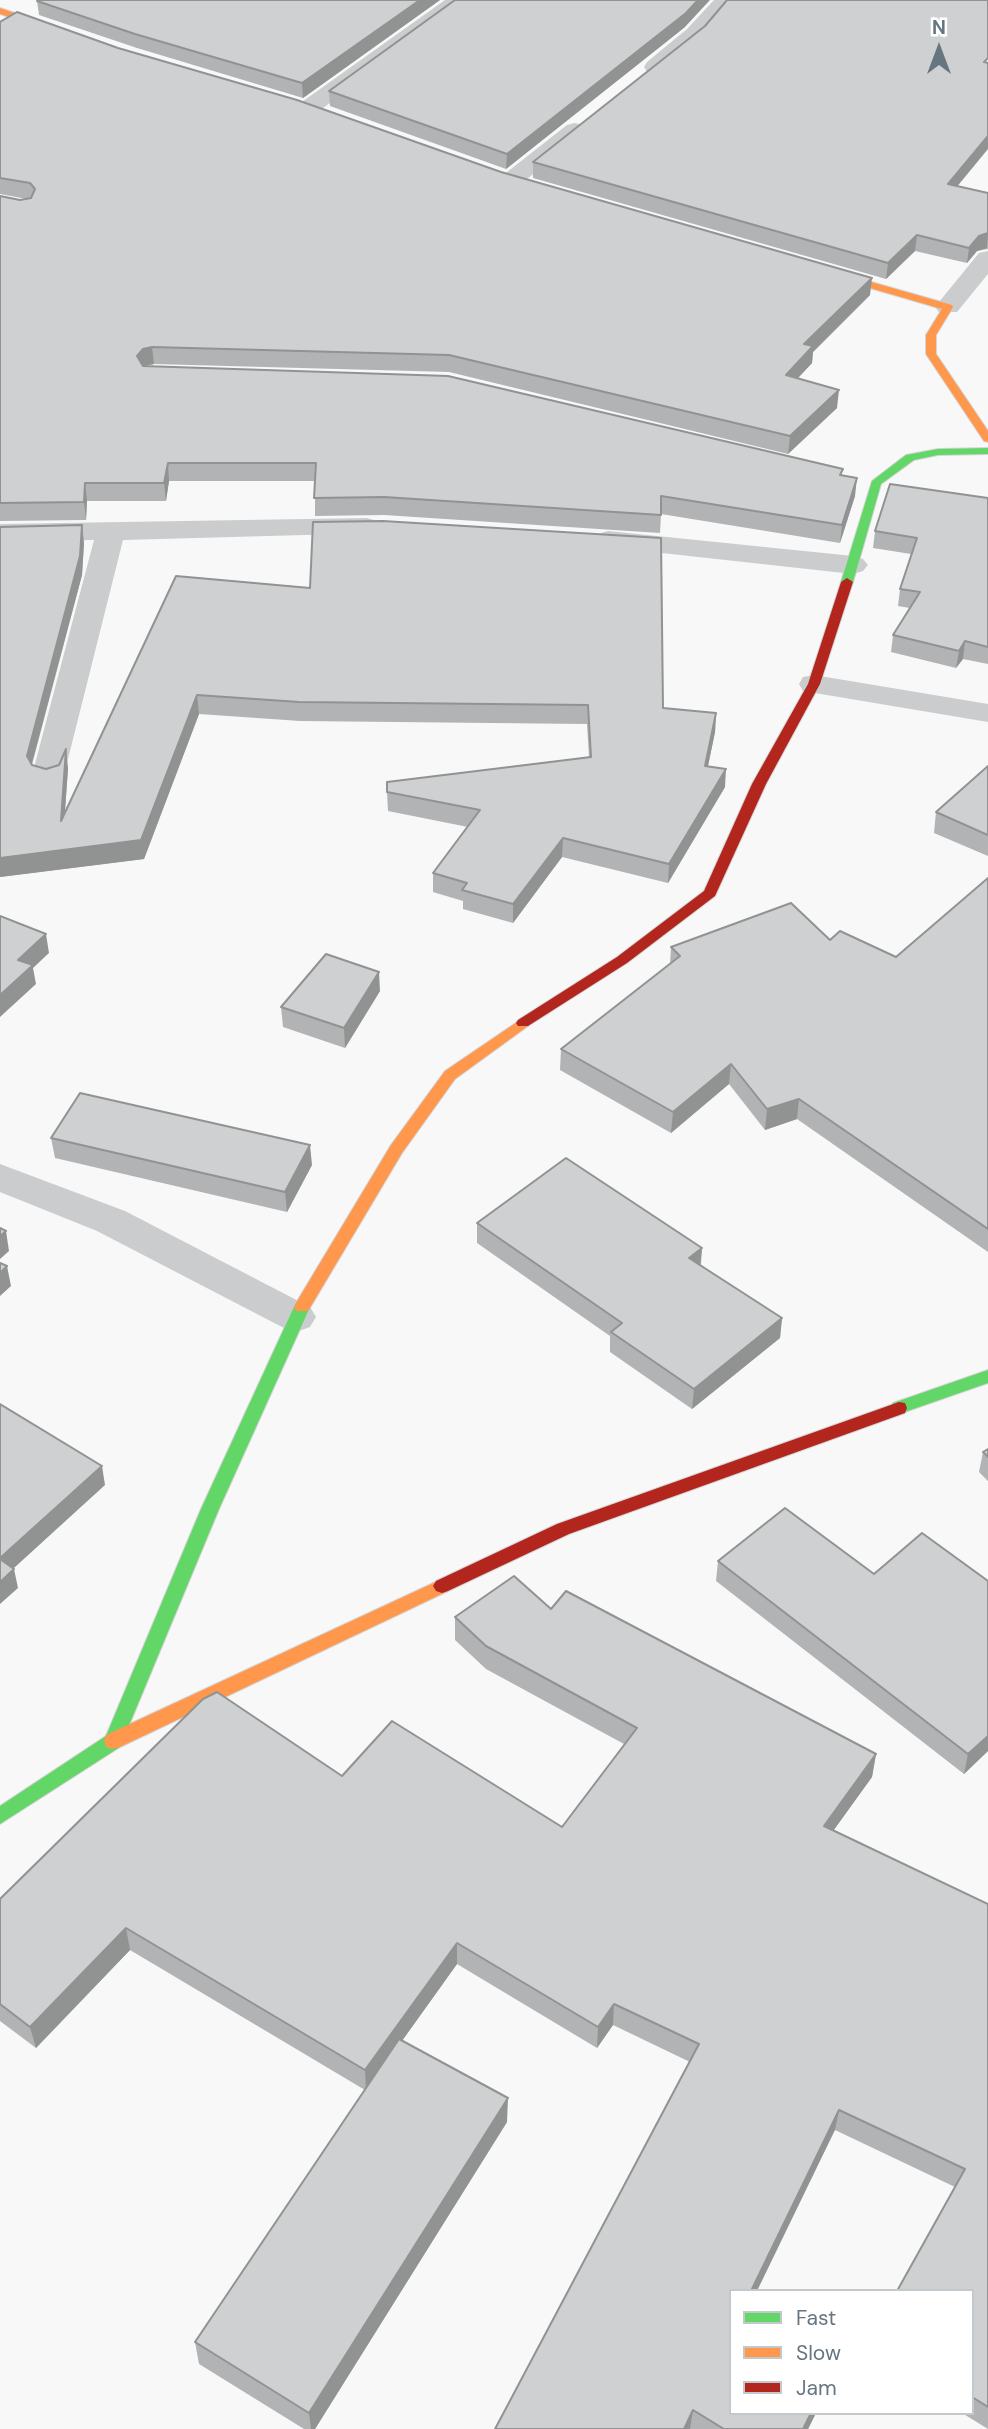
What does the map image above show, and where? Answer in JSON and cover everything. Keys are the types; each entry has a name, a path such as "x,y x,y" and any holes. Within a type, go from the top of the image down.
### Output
{"street":[{"path":"301,107 459,0"},
{"path":"641,78 695,34 726,0"},
{"path":"0,11 77,38"},
{"path":"301,107 332,118"},
{"path":"504,179 597,112"},
{"path":"504,179 536,188"},
{"path":"988,258 948,307 930,335 931,354 988,439"},
{"path":"807,267 948,307"},
{"path":"113,1741 210,1510 296,1317 396,1149 450,1075 523,1023 622,960 710,893 759,784 814,684 853,565 864,480 910,457 938,452 988,451"},
{"path":"0,533 397,528"},
{"path":"48,775 111,532"},
{"path":"582,538 686,546 853,565"},
{"path":"814,684 988,713"},
{"path":"0,1177 111,1221 296,1317"},
{"path":"0,1816 113,1741 564,1530 988,1376"}],"building":[{"path":"420,0 302,83 135,34 37,1"},
{"path":"455,0 698,0 686,13 507,154 329,91"},
{"path":"727,0 988,0 988,58 984,62 988,63 988,136 948,184 988,193 988,233 979,236 969,248 917,235 888,263 533,162 705,26"},
{"path":"17,12 118,48 297,100 501,172 872,278 804,344 813,346 786,375 839,390 790,436 449,355 152,347 143,349 137,356 143,366 448,376 843,469 840,475 857,478 842,525 661,496 661,515 384,497 314,498 316,463 168,463 164,483 85,483 84,502 0,503 0,196 20,200 31,198 35,189 30,183 0,178 0,22"},
{"path":"890,484 988,498 988,647 965,641 959,651 893,635 920,592 900,589 917,538 875,531"},
{"path":"383,521 661,538 663,708 716,713 705,766 726,769 669,864 563,838 513,904 462,890 467,883 433,873 480,810 387,792 387,782 591,757 588,705 299,702 197,695 141,840 0,858 0,527 82,525 80,556 27,756 32,765 46,769 59,765 66,749 61,821 176,576 310,588 313,522"},
{"path":"988,766 988,835 936,812"},
{"path":"988,878 988,1229 799,1099 767,1109 731,1064 673,1112 561,1049 680,956 671,947 791,903 830,940 840,931 896,957"},
{"path":"0,916 46,934 18,960 33,965 0,995"},
{"path":"326,954 379,972 344,1028 281,1007"},
{"path":"80,1093 310,1145 285,1192 51,1138"},
{"path":"566,1158 702,1248 689,1258 782,1318 694,1389 611,1332 622,1323 477,1223"},
{"path":"0,1263 7,1266 0,1273"},
{"path":"0,1404 102,1466 0,1558"},
{"path":"785,1508 874,1574 922,1533 988,1581 988,1736 968,1754 718,1561"},
{"path":"0,1559 14,1569 0,1582"},
{"path":"514,1576 551,1609 566,1591 876,1754 824,1826 988,1904 988,2407 974,2398 974,2289 898,2289 965,2169 839,2110 752,2289 729,2289 729,2415 810,2415 803,2429 724,2429 693,2410 684,2429 495,2429 699,2044 614,2004 598,2027 457,1943 365,2070 126,1928 30,2027 0,2004 0,1899 203,1699 217,1692 342,1776 392,1721 562,1827 637,1728 486,1646 455,1617"},
{"path":"399,2039 508,2098 309,2413 195,2342"}],"traffic: fast":[{"path":"847,582 876,483 910,457 938,452 988,451"},
{"path":"0,1816 113,1741 210,1509 302,1307"},
{"path":"899,1408 988,1376"}],"traffic: slow":[{"path":"0,11 61,32"},
{"path":"819,270 948,307 931,335 931,354 988,439"},
{"path":"302,1307 396,1149 450,1075 523,1023"},
{"path":"113,1741 442,1586"}],"traffic: jam":[{"path":"523,1023 622,960 710,893 759,784 814,684 847,582"},
{"path":"442,1586 563,1529 899,1408"}]}
